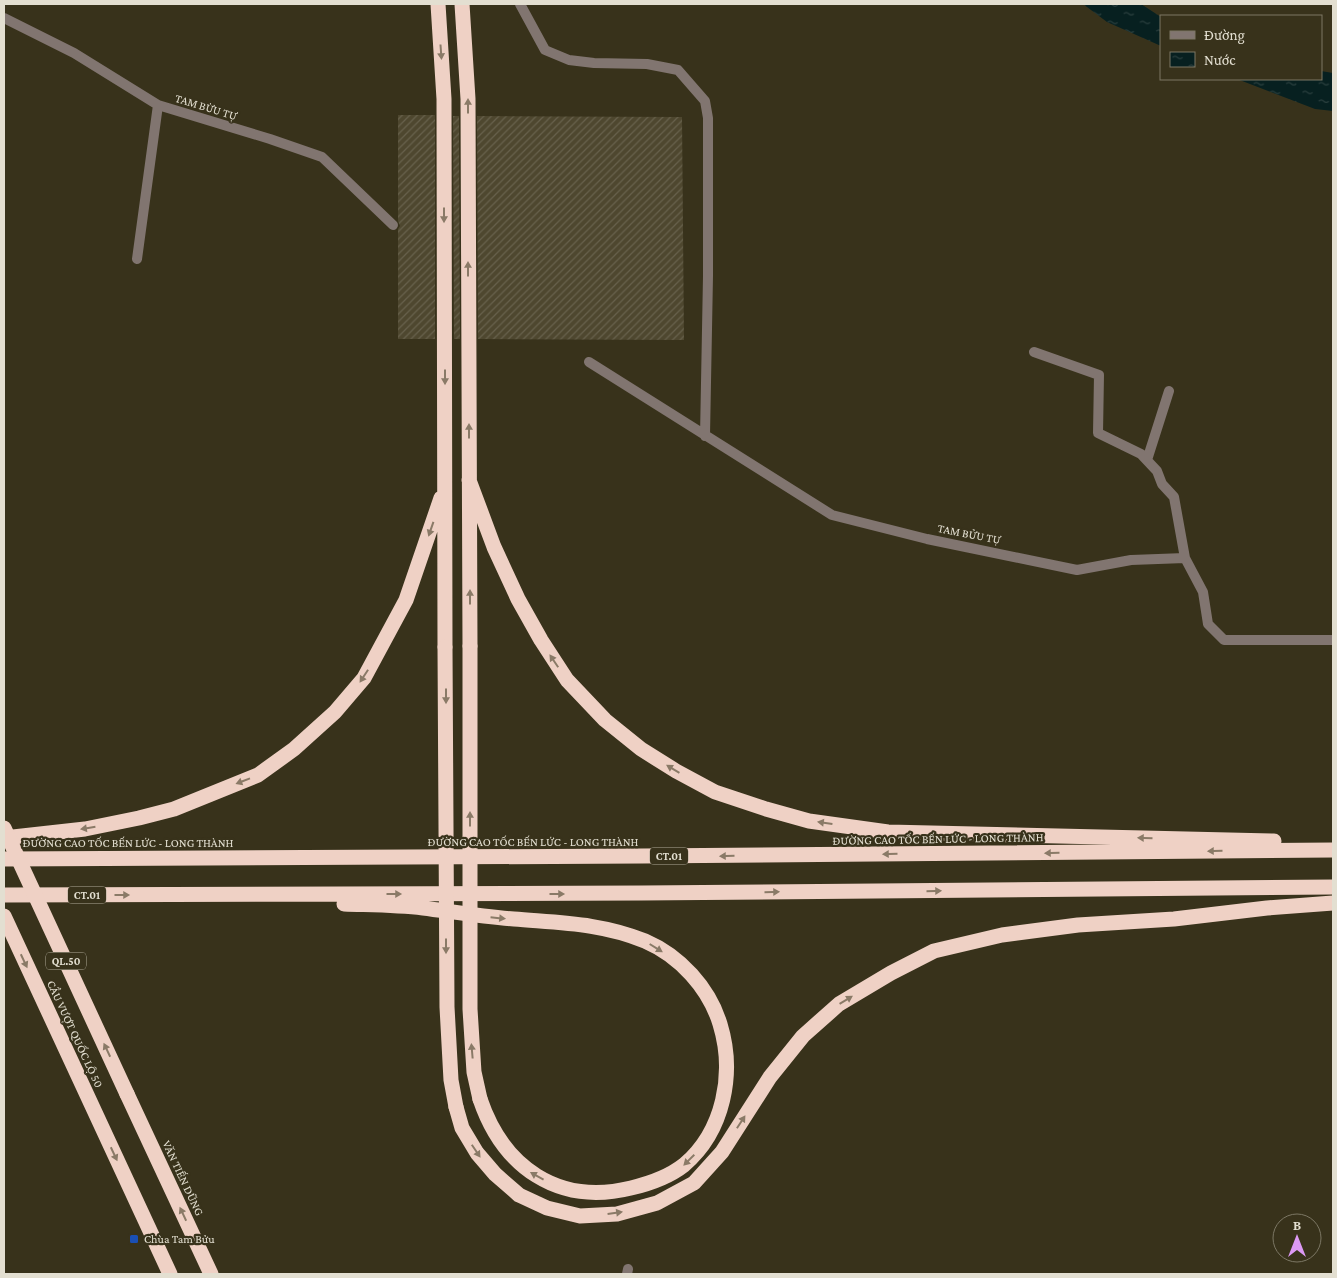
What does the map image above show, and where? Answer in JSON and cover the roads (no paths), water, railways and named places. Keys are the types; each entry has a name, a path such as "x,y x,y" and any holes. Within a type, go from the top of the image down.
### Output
{"highway":[{"path":"438,4 444,99 447,1007 451,1080 462,1128 477,1153 495,1174 519,1195 547,1208 580,1216 618,1214 657,1203 694,1183 722,1152 770,1077 803,1036 839,1004 891,973 934,951 1002,935 1078,925 1174,919 1267,908 1333,903"},
{"path":"171,895 423,908 458,914 515,920 574,923 611,929 646,942 681,963 704,989 717,1013 724,1037 727,1064 724,1095 716,1122 701,1148 683,1166 650,1184 616,1192 581,1192 551,1184 529,1172 498,1139 490,1126 480,1099 474,1072 470,1009 470,646 468,99 462,4"},
{"path":"469,480 494,547 518,599 541,640 568,680 605,720 641,750 715,792 809,821 888,832 1333,842"},
{"path":"4,838 85,829 174,809 258,776 294,749 335,712 364,678 406,600 445,482"},
{"name":"CẦU VƯỢT QUỐC LỘ 50","path":"4,828 127,1094"},
{"name":"ĐƯỜNG CAO TỐC BẾN LỨC - LONG THÀNH","path":"4,859 1333,850"},
{"name":"CT.01","path":"4,895 642,894 1333,887"},
{"name":"CẦU VƯỢT QUỐC LỘ 50","path":"4,916 170,1274"},
{"name":"VĂN TIẾN DŨNG","path":"127,1094 211,1274"}],"street":[{"path":"520,4 545,50 569,60 594,63 647,64 678,70 705,101 708,118 708,276 705,436"},
{"name":"TAM BỪU TỰ","path":"4,18 74,53 158,105 322,157 393,225"},
{"path":"136,259 158,105"},
{"path":"1034,352 1099,375 1098,433 1141,454 1156,471 1162,484 1174,497 1185,558 1203,592 1208,624 1224,640 1333,640"},
{"name":"TAM BỬU TỰ","path":"589,362 832,515 927,539 1077,570 1131,560 1185,558"},
{"path":"1147,460 1169,392"}],"water":[{"path":"1083,4 1141,4 1160,16 1160,46 1107,22"},
{"path":"1322,71 1333,73 1333,111 1315,109 1240,80 1322,80"}],"place":[{"name":"Chùa Tam Bửu","path":"134,1239"}]}
